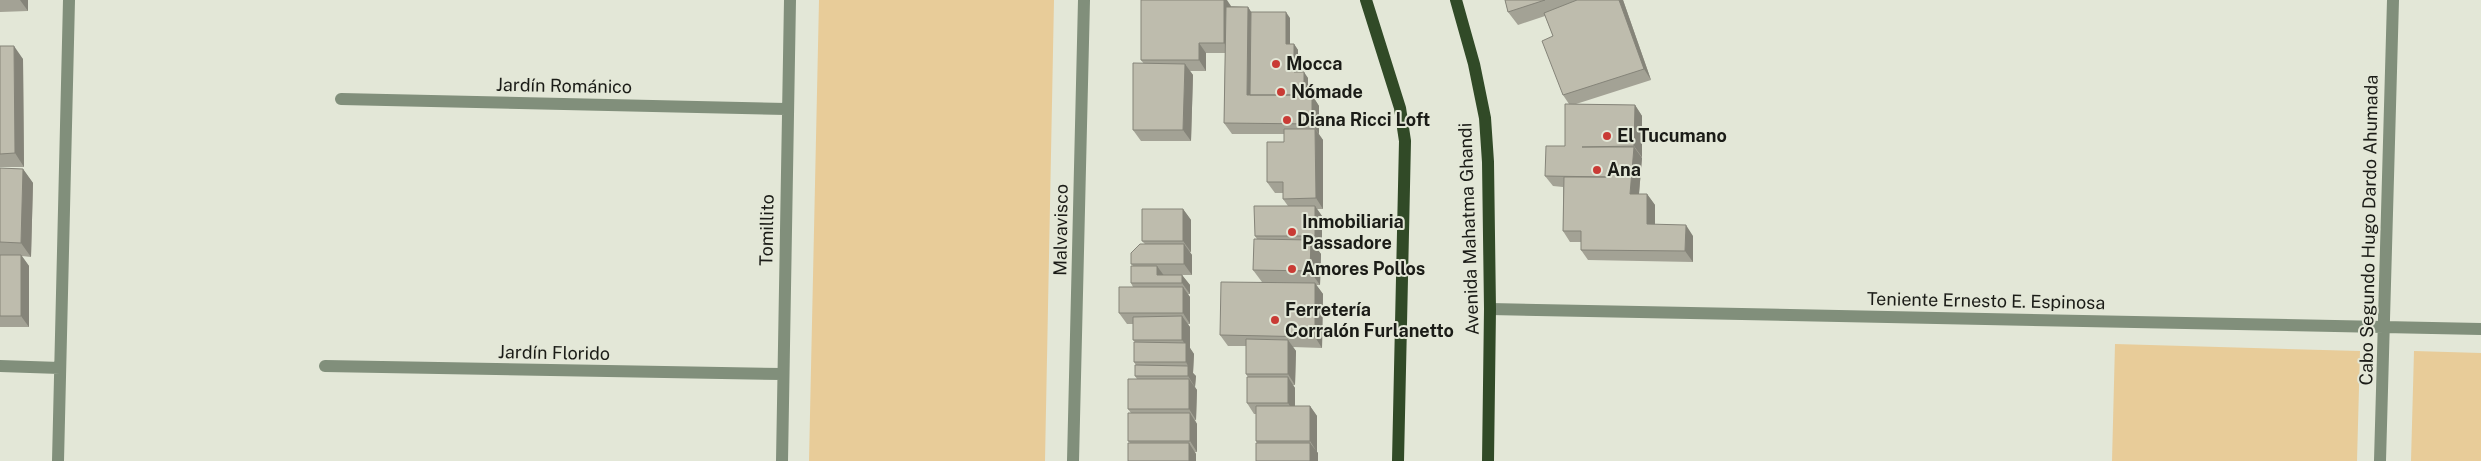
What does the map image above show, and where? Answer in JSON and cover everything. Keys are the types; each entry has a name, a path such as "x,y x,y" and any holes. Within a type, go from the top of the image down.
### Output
{"main road":[{"path":"1366,0 1400,108 1405,141 1398,461"},
{"name":"Avenida Mahatma Ghandi","path":"1456,0 1474,64 1485,118 1488,162 1490,309 1488,461"}],"street":[{"path":"58,461 69,0"},
{"name":"Tomillito","path":"782,461 786,109 790,0"},
{"name":"Malvavisco","path":"1073,461 1084,0"},
{"name":"Cabo Segundo Hugo Dardo Ahumada","path":"2380,461 2393,0"},
{"name":"Jardín Románico","path":"341,99 786,109"},
{"name":"Teniente Ernesto E. Espinosa","path":"1490,309 2481,330"},
{"path":"0,366 60,368"},
{"name":"Jardín Florido","path":"325,366 782,374"}],"shaded area":[{"path":"819,0 1054,0 1045,461 809,461"},
{"path":"2115,344 2360,351 2357,461 2112,461"},
{"path":"2414,351 2481,353 2481,461 2411,461"}],"building":[{"path":"1141,0 1224,0 1224,43 1199,43 1199,60 1141,60"},
{"path":"1505,0 1545,0 1508,12"},
{"path":"1577,0 1619,0 1644,69 1563,95 1542,41 1553,36 1544,13"},
{"path":"1226,7 1248,7 1247,95 1312,95 1312,124 1224,123"},
{"path":"1251,12 1286,12 1286,44 1294,44 1294,72 1304,72 1304,95 1250,95"},
{"path":"0,46 14,46 15,153 0,154"},
{"path":"1133,63 1185,64 1183,130 1133,130"},
{"path":"1565,104 1635,105 1634,146 1582,147 1634,147 1630,194 1647,194 1647,224 1686,225 1685,251 1581,250 1581,231 1563,231 1564,177 1607,177 1545,176 1546,146 1565,146"},
{"path":"1284,129 1315,129 1316,198 1283,199 1283,182 1267,182 1267,142 1284,142"},
{"path":"0,168 23,169 21,243 0,242"},
{"path":"1254,206 1315,206 1315,236 1255,236"},
{"path":"1142,209 1183,209 1183,241 1142,241"},
{"path":"1254,239 1311,240 1310,271 1253,270"},
{"path":"1140,244 1184,244 1184,264 1131,264 1131,253"},
{"path":"0,255 21,255 21,316 0,316"},
{"path":"1131,266 1157,266 1157,275 1182,275 1182,283 1131,283"},
{"name":"Ferretería Corralón Furlanetto","path":"1221,282 1315,283 1315,337 1220,335"},
{"path":"1119,287 1183,287 1183,313 1119,313"},
{"path":"1182,316 1182,340 1133,340 1133,317"},
{"path":"1246,339 1288,340 1288,374 1246,374"},
{"path":"1134,342 1186,343 1186,362 1134,362"},
{"path":"1135,365 1188,366 1188,376 1135,376"},
{"path":"1247,377 1288,377 1288,403 1247,403"},
{"path":"1128,379 1189,379 1189,409 1128,409"},
{"path":"1256,406 1310,406 1310,441 1256,441"},
{"path":"1128,413 1190,413 1190,441 1128,441"},
{"path":"1128,443 1189,443 1189,461 1128,461"},
{"path":"1256,443 1310,443 1310,461 1256,461"}],"place":[{"name":"Mocca","path":"1276,64"},
{"name":"Nómade","path":"1281,92"},
{"name":"Diana Ricci Loft","path":"1287,120"},
{"name":"El Tucumano","path":"1607,136"},
{"name":"Ana","path":"1597,170"},
{"name":"Inmobiliaria Passadore","path":"1292,232"},
{"name":"Amores Pollos","path":"1292,269"},
{"name":"Ferretería Corralón Furlanetto","path":"1275,320"}]}
